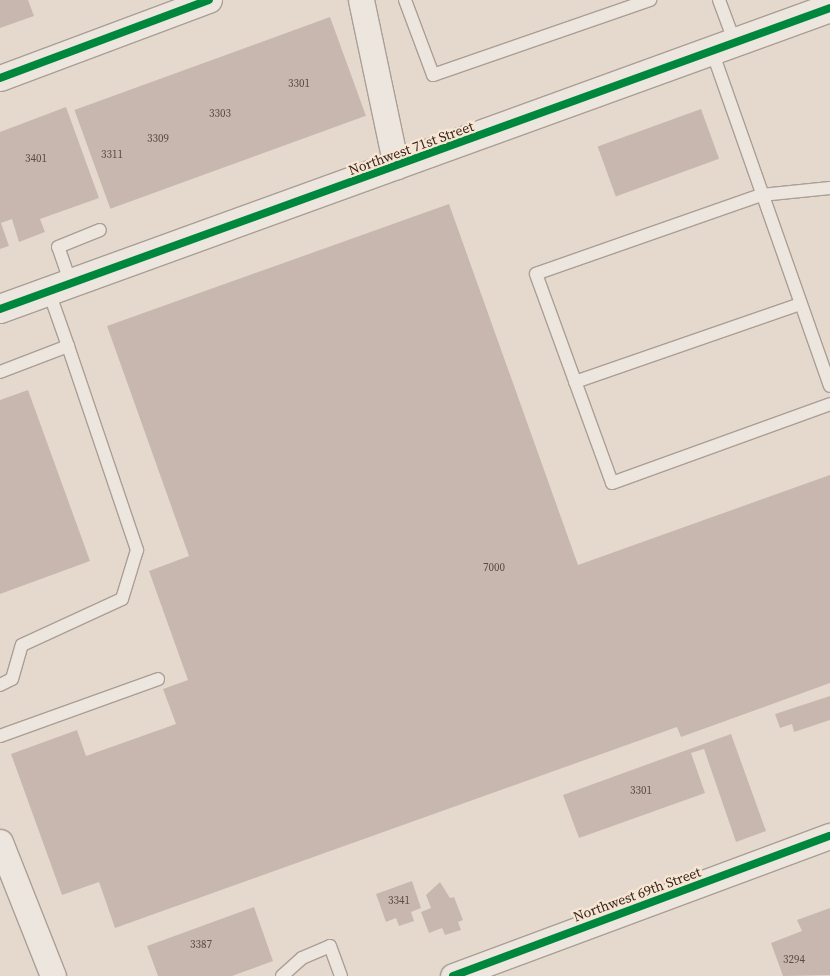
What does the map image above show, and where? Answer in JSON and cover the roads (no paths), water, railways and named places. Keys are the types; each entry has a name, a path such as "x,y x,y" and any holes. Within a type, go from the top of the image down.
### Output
{"street":[{"path":"0,78 209,0"},
{"path":"361,0 396,166"},
{"name":"Northwest 71st Street","path":"0,309 830,8"},
{"name":"Northwest 69th Street","path":"453,976 830,836"},
{"path":"0,842 53,976"}],"lane":[{"path":"405,0 432,76 650,0"},
{"path":"719,0 724,47 761,195 830,386"},
{"path":"830,188 761,195 536,274 612,483 830,404"},
{"path":"0,685 12,680 22,645 122,599 137,550 68,346 60,288 58,247 100,230"},
{"path":"575,382 800,304"},
{"path":"0,372 68,346"},
{"path":"0,736 158,679"},
{"path":"282,976 302,958 330,946 341,976"}]}
